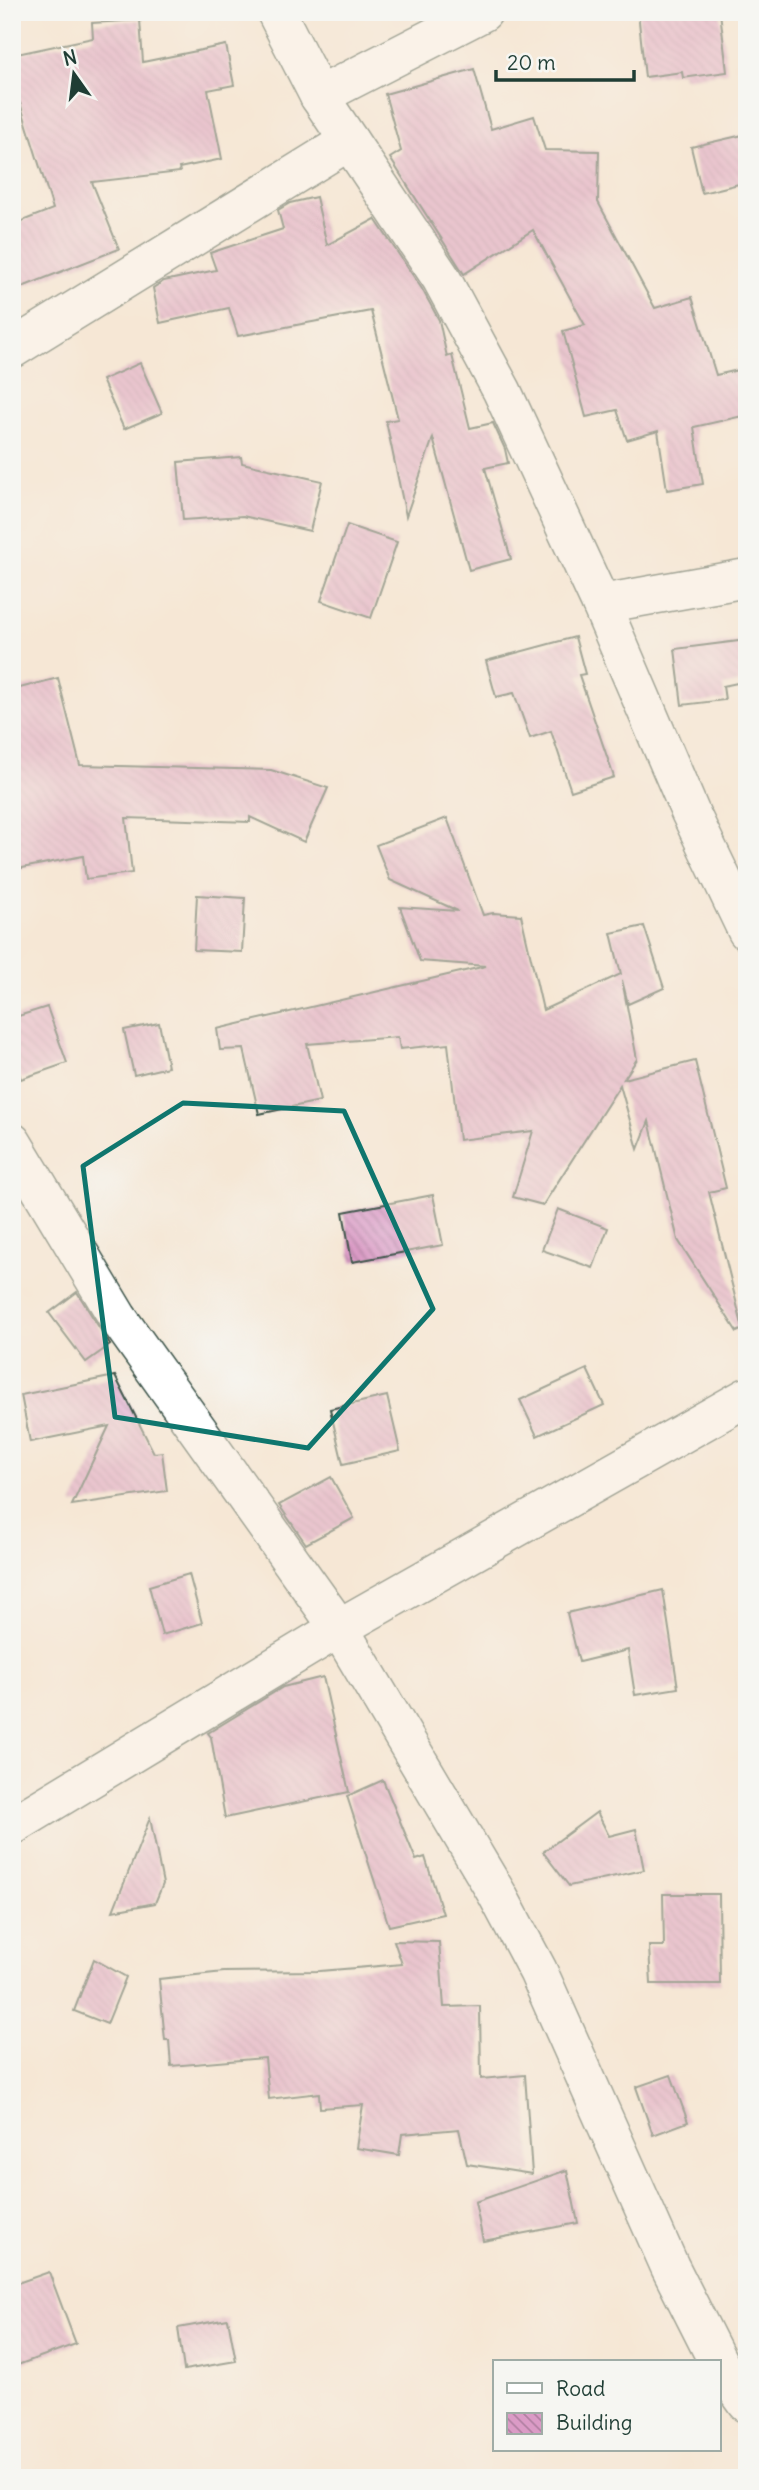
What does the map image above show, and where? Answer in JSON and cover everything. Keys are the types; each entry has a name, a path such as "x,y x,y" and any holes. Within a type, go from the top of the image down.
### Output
{"street":[{"path":"276,12 320,96 441,278 502,391 601,604 690,812 747,931"},
{"path":"320,96 483,12"},
{"path":"12,349 349,141"},
{"path":"601,604 747,578"},
{"path":"12,1142 118,1318 339,1628 497,1894 538,1971 670,2267 716,2360"},
{"path":"12,1826 339,1628 747,1397"},
{"path":"720,2366 747,2403"}],"highlighted area":[{"path":"183,1103 344,1111 433,1309 308,1448 115,1417 83,1166"}],"building":[{"path":"638,12 720,12 727,72 683,78 682,72 645,77"},
{"path":"140,20 143,62 226,45 234,85 208,90 222,159 179,168 180,172 92,182 119,249 12,291 12,225 53,209 20,103 12,105 12,55 93,38 92,23"},
{"path":"474,69 491,129 534,116 545,150 599,151 598,202 655,308 692,297 716,375 747,368 747,415 694,427 703,484 667,490 658,431 627,440 617,410 586,417 563,331 585,325 533,230 464,274 390,158 401,151 385,94"},
{"path":"747,134 747,182 702,193 691,147"},
{"path":"316,197 327,245 375,219 422,289 439,320 447,357 452,355 470,428 493,423 505,449 508,463 485,468 511,559 469,570 433,438 406,516 386,421 398,419 371,311 238,336 229,308 160,323 153,288 164,281 216,270 210,253 283,229 278,210 290,203"},
{"path":"140,363 162,413 124,429 102,380"},
{"path":"241,457 242,463 322,481 310,531 243,516 183,520 178,462"},
{"path":"347,525 397,542 371,618 321,601"},
{"path":"575,637 585,674 579,675 614,777 571,791 551,731 530,738 514,693 496,697 486,661"},
{"path":"747,640 747,681 723,686 725,700 682,705 675,649"},
{"path":"58,678 80,765 271,770 328,788 304,842 250,817 250,822 126,818 132,873 86,879 83,856 12,870 12,690"},
{"path":"447,818 483,915 521,915 543,1010 621,974 611,933 644,926 664,988 628,1004 622,980 637,1059 624,1079 695,1061 726,1188 709,1192 743,1329 737,1332 678,1240 649,1121 638,1149 620,1085 543,1205 513,1197 533,1131 459,1140 448,1044 400,1049 398,1037 307,1044 320,1101 259,1114 244,1049 220,1050 217,1029 486,966 420,961 400,907 458,911 390,880 376,845"},
{"path":"197,895 245,898 242,952 194,950"},
{"path":"47,1007 67,1063 21,1079 12,1053 12,1018"},
{"path":"159,1023 168,1067 134,1075 124,1030"},
{"path":"433,1195 443,1245 352,1262 343,1212"},
{"path":"558,1209 608,1228 593,1268 542,1250"},
{"path":"77,1292 110,1345 86,1362 49,1313"},
{"path":"587,1369 604,1405 537,1436 520,1400"},
{"path":"115,1376 154,1453 162,1452 167,1491 72,1505 109,1426 30,1442 21,1395"},
{"path":"387,1396 400,1451 343,1464 330,1409"},
{"path":"331,1477 354,1518 306,1544 279,1505"},
{"path":"189,1574 202,1623 162,1635 149,1586"},
{"path":"663,1590 678,1688 635,1695 628,1650 579,1662 567,1613"},
{"path":"323,1677 349,1792 225,1818 211,1737 208,1733 283,1687"},
{"path":"383,1780 416,1860 425,1857 443,1914 389,1926 347,1796"},
{"path":"597,1812 609,1836 636,1829 644,1870 569,1886 543,1852"},
{"path":"150,1818 163,1884 155,1903 113,1911"},
{"path":"663,1894 719,1894 720,1984 651,1984 649,1946 664,1946"},
{"path":"394,1941 439,1942 444,2007 480,2006 481,2079 525,2075 532,2174 467,2164 459,2129 402,2134 399,2155 356,2148 363,2105 320,2108 319,2093 269,2099 265,2058 171,2066 169,2040 165,2040 159,1979 224,1972 320,1971 402,1964"},
{"path":"94,1959 126,1977 107,2024 74,2011"},
{"path":"671,2075 688,2122 653,2135 636,2087"},
{"path":"567,2170 578,2223 483,2241 475,2202"},
{"path":"49,2272 76,2344 12,2367 12,2285"},
{"path":"228,2319 236,2361 184,2370 178,2328"}]}
